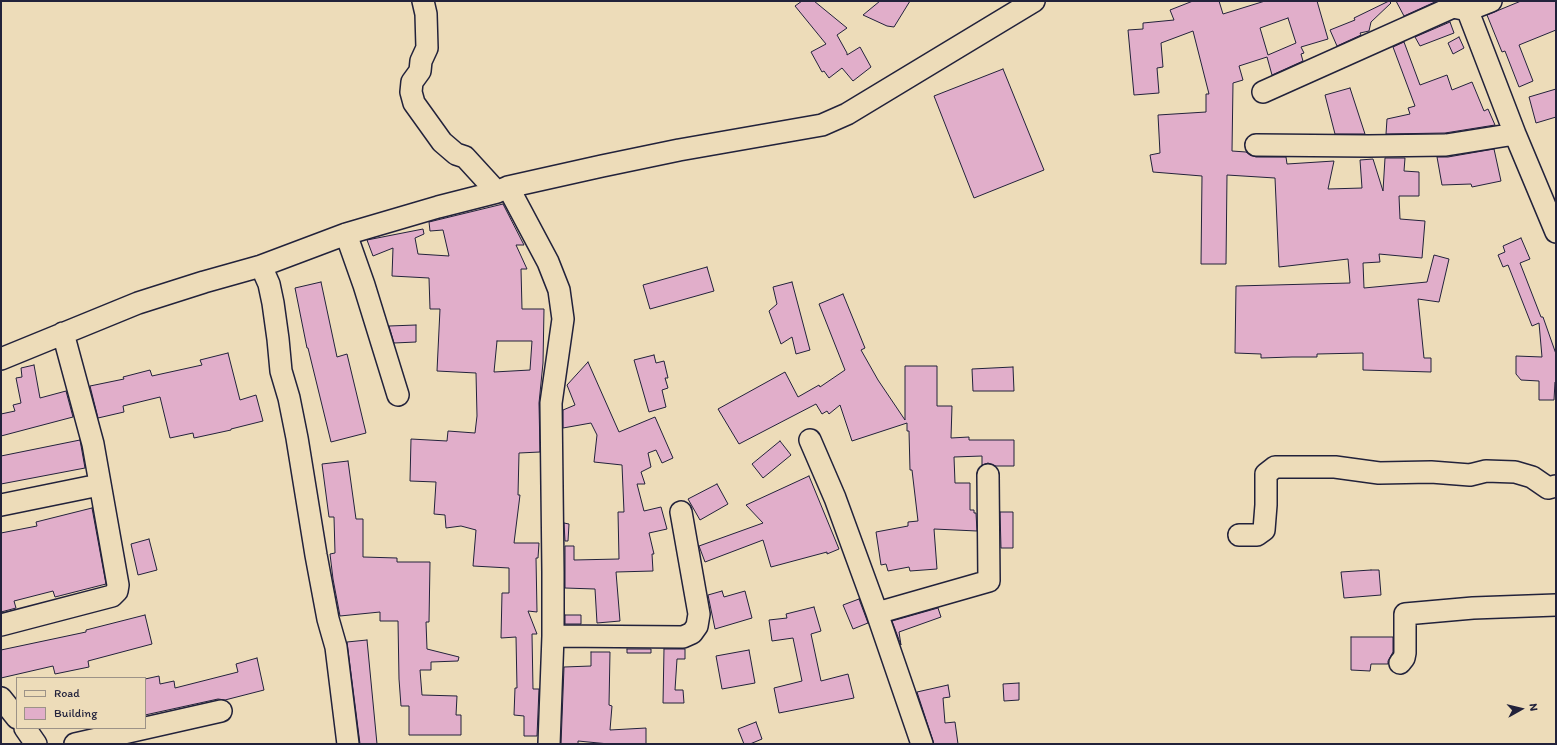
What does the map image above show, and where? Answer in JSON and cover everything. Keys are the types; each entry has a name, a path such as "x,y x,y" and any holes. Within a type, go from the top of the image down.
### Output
{"street":[{"path":"423,1 426,14 426,48 421,61 420,71 412,82 411,92 414,103 442,142 456,154 465,157 503,189 548,262 559,290 563,319 551,403 553,636 549,744"},
{"path":"1,359 138,303 261,266 346,234 438,207 503,189 602,166 679,150 822,125 847,114 1034,1"},
{"path":"1263,92 1453,7 1491,1"},
{"path":"1466,6 1556,232"},
{"path":"1256,145 1368,146 1446,144 1516,134"},
{"path":"346,234 364,285 398,394"},
{"path":"261,266 269,284 273,303 281,371 290,404 328,619 336,647 348,744"},
{"path":"1,625 112,596 117,591 118,585 93,444 84,418 63,333"},
{"path":"810,440 835,498 877,612 922,744"},
{"path":"1239,535 1257,535 1264,530 1266,474 1275,467 1335,468 1379,473 1431,472 1470,474 1486,471 1515,472 1532,477 1548,488 1556,486"},
{"path":"877,612 989,581 988,475"},
{"path":"1,505 99,484"},
{"path":"553,636 682,637 692,633 697,626 699,614 681,512"},
{"path":"1400,663 1404,658 1405,653 1405,614 1473,608 1556,605"},
{"path":"1,698 16,717"},
{"path":"146,728 221,711"},
{"path":"26,729 36,744"},
{"path":"75,744 141,729"}],"building":[{"path":"802,1 814,1 847,28 837,35 847,55 860,47 871,67 853,81 842,68 829,78 824,71 822,72 811,52 826,44 795,6"},
{"path":"880,1 910,1 894,27 887,26 863,15"},
{"path":"1193,1 1219,1 1223,14 1265,1 1317,1 1328,39 1301,47 1304,53 1301,54 1303,61 1272,75 1267,57 1239,66 1243,80 1233,83 1232,151 1246,152 1256,157 1286,157 1287,164 1334,161 1328,189 1362,188 1360,160 1373,159 1383,191 1385,158 1405,158 1404,171 1419,172 1419,196 1399,196 1400,219 1425,221 1422,258 1379,254 1380,262 1363,263 1364,288 1427,282 1434,255 1449,259 1439,302 1418,299 1424,358 1431,358 1431,372 1363,370 1363,353 1317,354 1317,357 1261,358 1261,354 1235,353 1236,286 1350,283 1348,259 1279,267 1275,178 1227,175 1226,264 1201,264 1202,176 1153,172 1150,155 1160,153 1158,115 1206,112 1206,94 1209,94 1193,31 1161,43 1163,67 1157,68 1159,93 1134,95 1128,30 1143,29 1143,23 1174,20 1170,10","holes":["1288,18 1296,43 1268,55 1260,28"]},
{"path":"1389,1 1391,3 1371,22 1369,31 1360,33 1361,35 1337,46 1330,30 1355,20 1354,18"},
{"path":"1396,1 1437,1 1404,16"},
{"path":"1521,1 1556,1 1556,30 1519,45 1533,81 1519,87 1505,51 1502,52 1487,15"},
{"path":"1450,22 1454,33 1420,46 1415,37"},
{"path":"1459,37 1464,48 1453,54 1448,43"},
{"path":"1404,42 1420,85 1447,75 1452,90 1472,82 1484,111 1488,109 1495,125 1445,133 1386,134 1387,119 1410,114 1408,108 1415,106 1393,47"},
{"path":"1003,69 1044,170 974,198 934,96"},
{"path":"1350,88 1365,134 1335,134 1325,95"},
{"path":"1556,89 1556,117 1536,123 1529,97"},
{"path":"1494,149 1501,181 1472,187 1471,184 1442,185 1437,157 1448,157"},
{"path":"503,204 524,245 516,245 527,269 521,269 522,309 544,309 543,363 539,403 540,452 519,453 518,495 520,495 514,543 539,543 538,558 536,558 537,612 528,611 537,634 532,634 533,689 539,689 537,736 524,736 524,716 514,715 515,688 517,688 516,637 501,638 502,593 509,593 509,568 473,566 476,530 461,526 446,528 445,515 434,514 436,482 410,481 411,439 447,441 448,431 475,433 477,416 476,373 437,371 440,309 430,309 429,278 392,276 393,248 373,256 367,240 423,229 424,234 415,238 418,254 449,256 443,230 430,231 429,222","holes":["497,341 532,341 530,370 494,372"]},
{"path":"1521,238 1530,259 1520,263 1541,317 1543,317 1556,354 1556,382 1554,400 1539,400 1539,381 1521,380 1516,374 1516,356 1542,357 1539,323 1532,326 1508,265 1503,267 1498,255 1505,252 1503,246"},
{"path":"707,267 714,291 650,309 643,285"},
{"path":"321,282 337,357 347,354 366,433 331,442 307,348 295,288"},
{"path":"792,282 810,350 796,354 792,337 781,344 769,311 777,304 773,287"},
{"path":"843,294 865,348 861,350 878,380 905,420 905,366 937,366 937,406 952,406 951,438 969,437 969,440 1014,440 1014,466 996,466 988,463 982,465 982,456 954,457 955,483 970,483 970,510 974,510 974,513 976,513 977,531 934,529 937,569 910,571 909,567 888,571 886,564 881,565 876,532 908,526 908,522 918,521 912,470 910,470 909,431 907,431 907,423 852,441 840,405 829,414 827,411 822,414 816,404 739,444 718,409 785,372 798,397 819,385 820,387 845,370 819,304"},
{"path":"416,325 416,342 394,343 389,326"},
{"path":"228,353 240,400 256,395 263,421 194,438 193,433 170,438 160,397 123,406 124,412 98,418 90,386 124,379 123,377 150,370 152,376 202,365 200,360"},
{"path":"654,355 656,363 664,361 668,378 665,378 668,388 662,390 666,407 649,412 634,360"},
{"path":"588,362 619,432 655,417 673,458 662,463 656,450 648,453 651,467 641,472 645,484 637,484 644,511 661,507 667,529 649,533 654,554 652,554 653,571 616,572 620,621 597,623 595,589 565,588 565,546 574,546 574,560 619,559 618,512 624,512 622,465 594,462 597,435 591,423 563,428 563,410 575,405 567,385"},
{"path":"34,365 40,398 66,391 73,417 1,436 1,414 15,411 13,405 21,403 16,378 22,377 21,368"},
{"path":"1013,367 1014,391 973,391 972,369"},
{"path":"80,440 85,468 1,484 1,456"},
{"path":"780,441 791,455 763,478 752,464"},
{"path":"348,461 356,519 363,519 363,557 397,558 397,562 430,562 429,622 426,622 427,649 459,657 458,661 431,662 431,670 420,670 422,695 457,696 456,715 461,715 461,735 409,735 409,706 401,706 398,621 380,621 380,612 340,616 330,554 335,553 334,517 329,517 322,464"},
{"path":"809,476 839,549 827,554 827,552 771,567 763,540 705,562 699,546 763,523 746,505"},
{"path":"717,484 728,504 700,520 688,499"},
{"path":"92,508 106,584 55,597 53,591 14,601 16,608 1,612 1,533 37,526 36,522"},
{"path":"1000,512 1013,512 1013,548 1001,548"},
{"path":"564,523 569,524 568,541 565,541"},
{"path":"149,539 157,570 138,575 131,544"},
{"path":"1379,570 1381,595 1344,598 1341,572"},
{"path":"722,591 724,597 745,591 752,618 715,629 708,595"},
{"path":"859,599 868,623 853,629 843,605"},
{"path":"814,607 821,631 811,634 821,681 848,674 854,698 779,713 774,688 802,681 793,638 772,641 769,620 787,618 786,614"},
{"path":"938,608 941,617 899,632 901,645 892,621"},
{"path":"145,615 152,644 88,661 89,667 55,674 53,666 1,678 1,650 86,632 86,630"},
{"path":"565,615 581,615 581,624 565,624"},
{"path":"1351,637 1393,637 1393,652 1388,664 1371,664 1370,671 1351,670"},
{"path":"367,640 377,744 360,744 347,642"},
{"path":"627,649 651,649 651,653 627,653"},
{"path":"664,649 685,649 685,659 677,659 675,690 683,690 684,703 663,703"},
{"path":"749,650 755,683 722,689 716,656"},
{"path":"591,652 610,652 609,705 612,706 610,730 646,728 646,744 609,744 578,741 578,744 561,744 564,667 591,666"},
{"path":"257,658 264,690 225,700 218,699 146,715 146,679 159,676 160,684 174,681 175,688 238,672 236,664"},
{"path":"1019,683 1019,700 1004,701 1003,684"},
{"path":"948,685 950,697 943,698 945,723 955,722 958,744 934,744 917,692"},
{"path":"756,722 762,739 750,744 744,744 738,729"}]}
